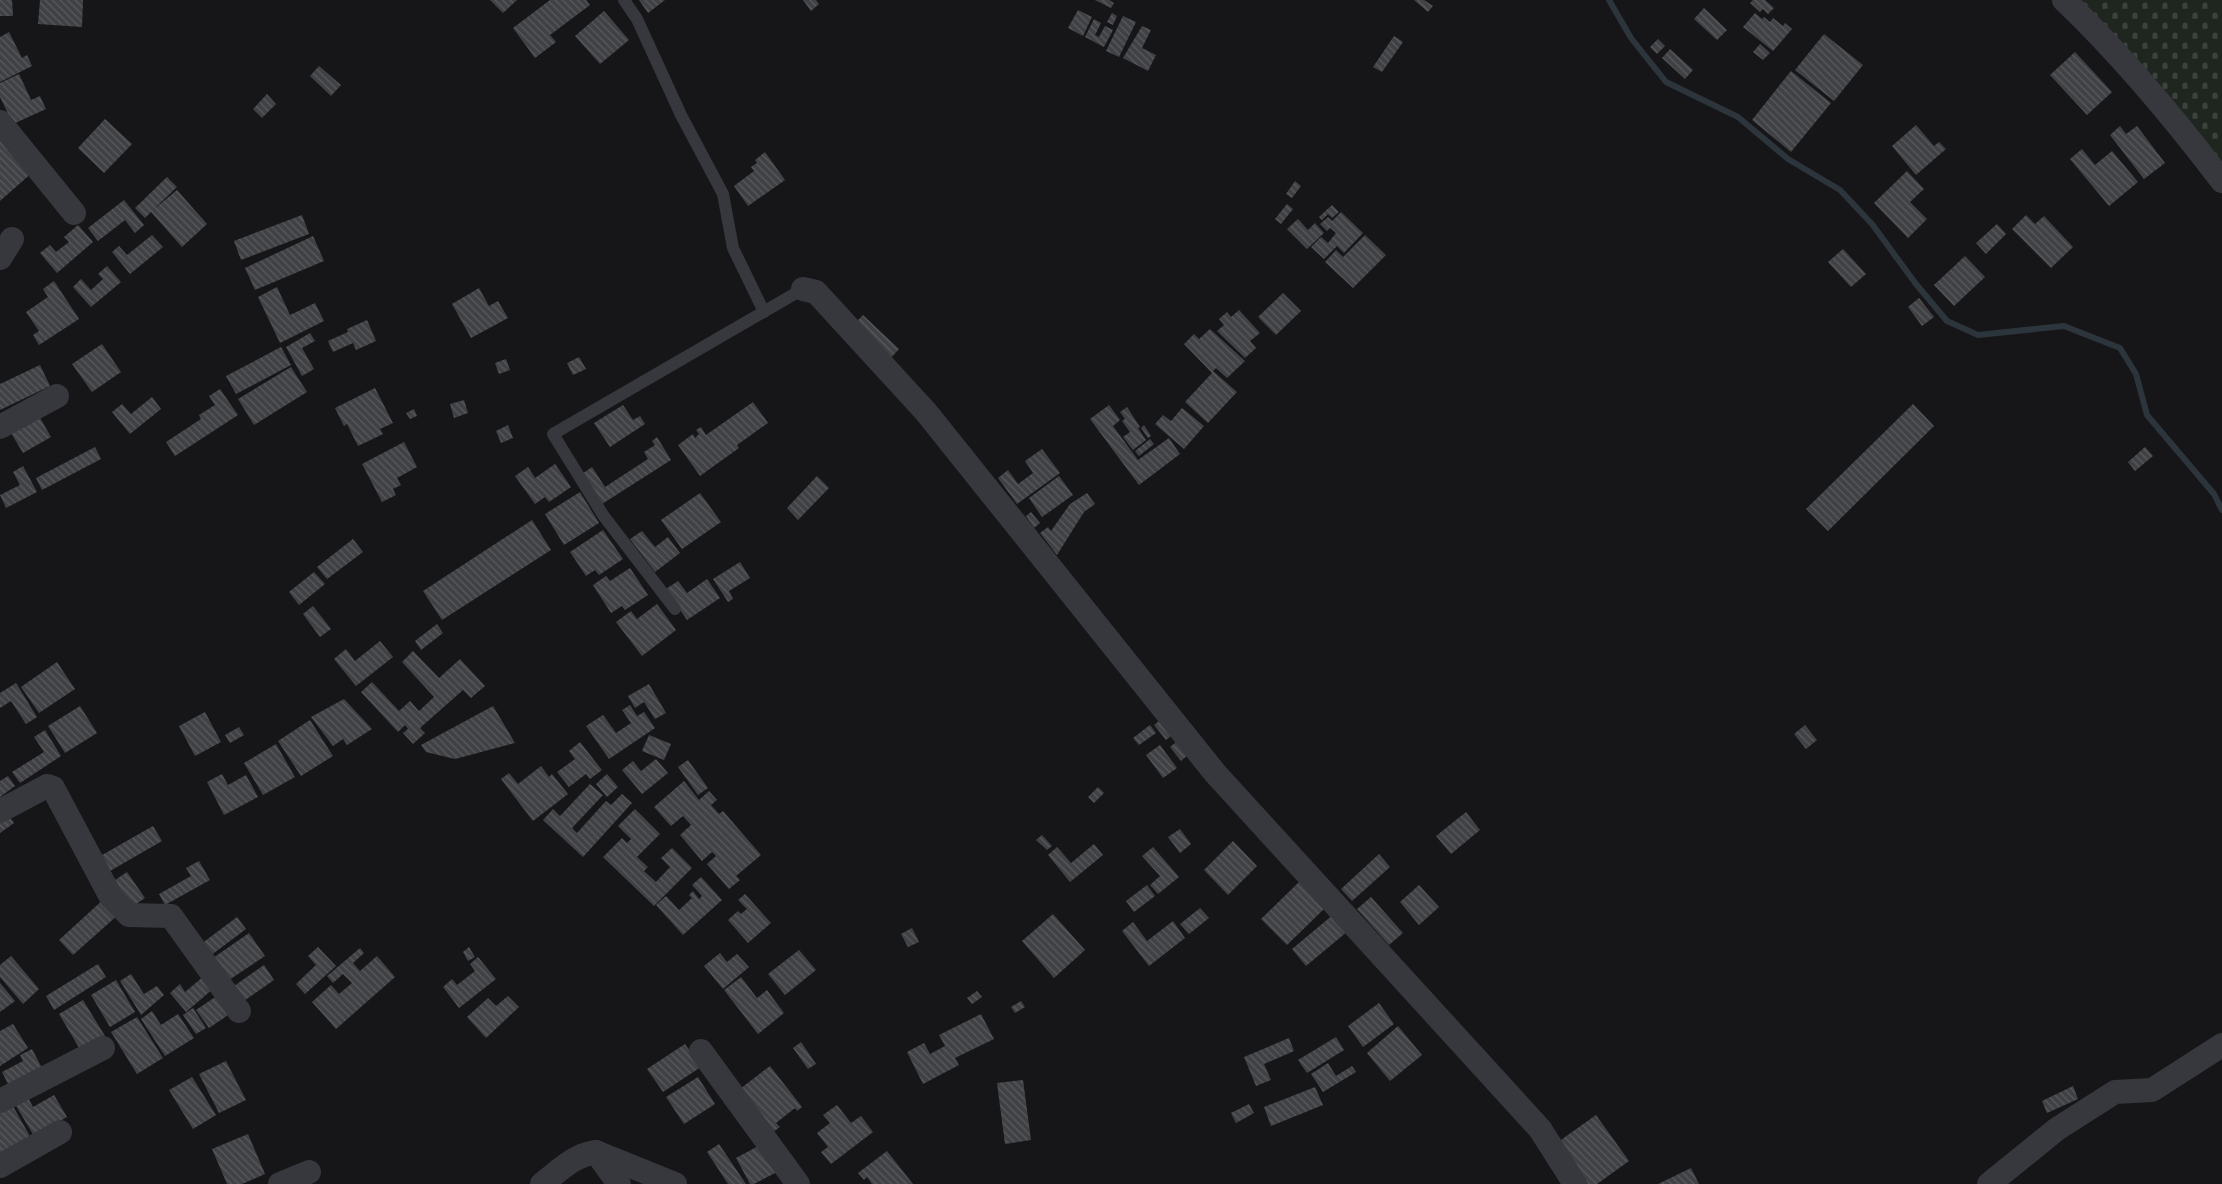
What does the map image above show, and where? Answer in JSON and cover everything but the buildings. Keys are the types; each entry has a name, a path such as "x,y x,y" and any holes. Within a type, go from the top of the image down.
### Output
{"street":[{"path":"2064,0 2092,26 2195,146 2222,181"},
{"path":"0,122 74,213"},
{"path":"804,289 816,292 926,412 1215,773 1540,1129 1575,1184"},
{"path":"0,427 57,396"},
{"path":"0,811 47,786 53,788 111,897 129,915 171,916 239,1011"},
{"path":"1989,1184 2057,1129 2115,1092 2152,1090 2222,1046"},
{"path":"0,1101 103,1048"},
{"path":"701,1051 798,1184"},
{"path":"0,1166 60,1132"},
{"path":"596,1152 619,1184"},
{"path":"542,1184 573,1160 584,1154 596,1152 675,1184"},
{"path":"280,1184 309,1172"}],"lane":[{"path":"624,0 637,19 681,115 723,194 733,248 764,312"},
{"path":"675,608 603,514 553,434 804,289"}],"green space":[{"path":"2064,0 2222,0 2222,181"}],"waterway":[{"path":"1609,0 1631,38 1666,82 1738,117 1788,159 1840,190 1872,224 1916,284 1947,321 1978,335 2064,326 2120,348 2136,374 2147,415 2214,494 2222,510"}]}
